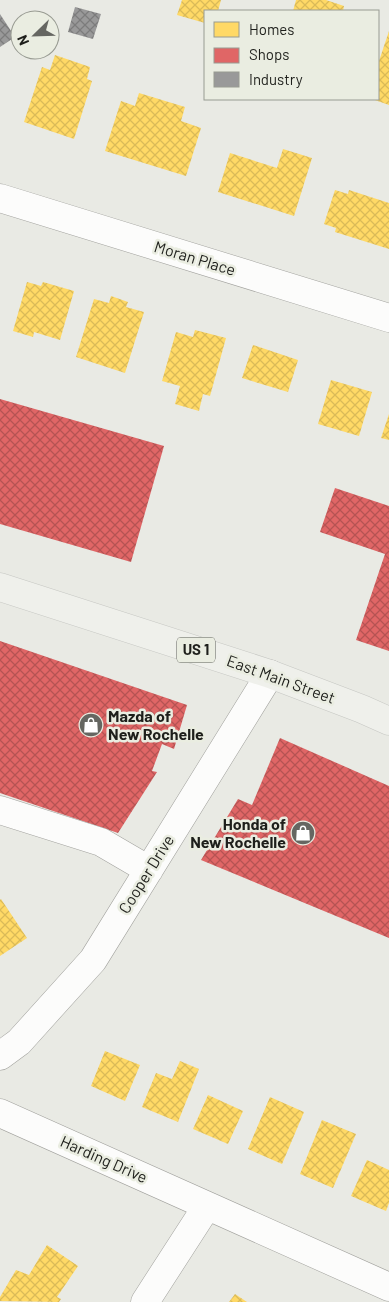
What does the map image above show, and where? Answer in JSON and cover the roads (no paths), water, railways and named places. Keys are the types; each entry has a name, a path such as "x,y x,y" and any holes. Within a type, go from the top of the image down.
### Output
{"main road":[{"name":"East Main Street","path":"0,587 270,674 362,709 389,722"}],"street":[{"name":"Moran Place","path":"0,198 389,318"},
{"name":"Cooper Drive","path":"0,1056 19,1042 93,960 270,674"},
{"path":"0,810 101,842 149,870"},
{"name":"Harding Drive","path":"0,1112 389,1287"},
{"path":"145,1302 207,1206"}],"place":[{"name":"Mazda of New Rochelle","path":"91,725"},
{"name":"Honda of New Rochelle","path":"303,833"}]}
